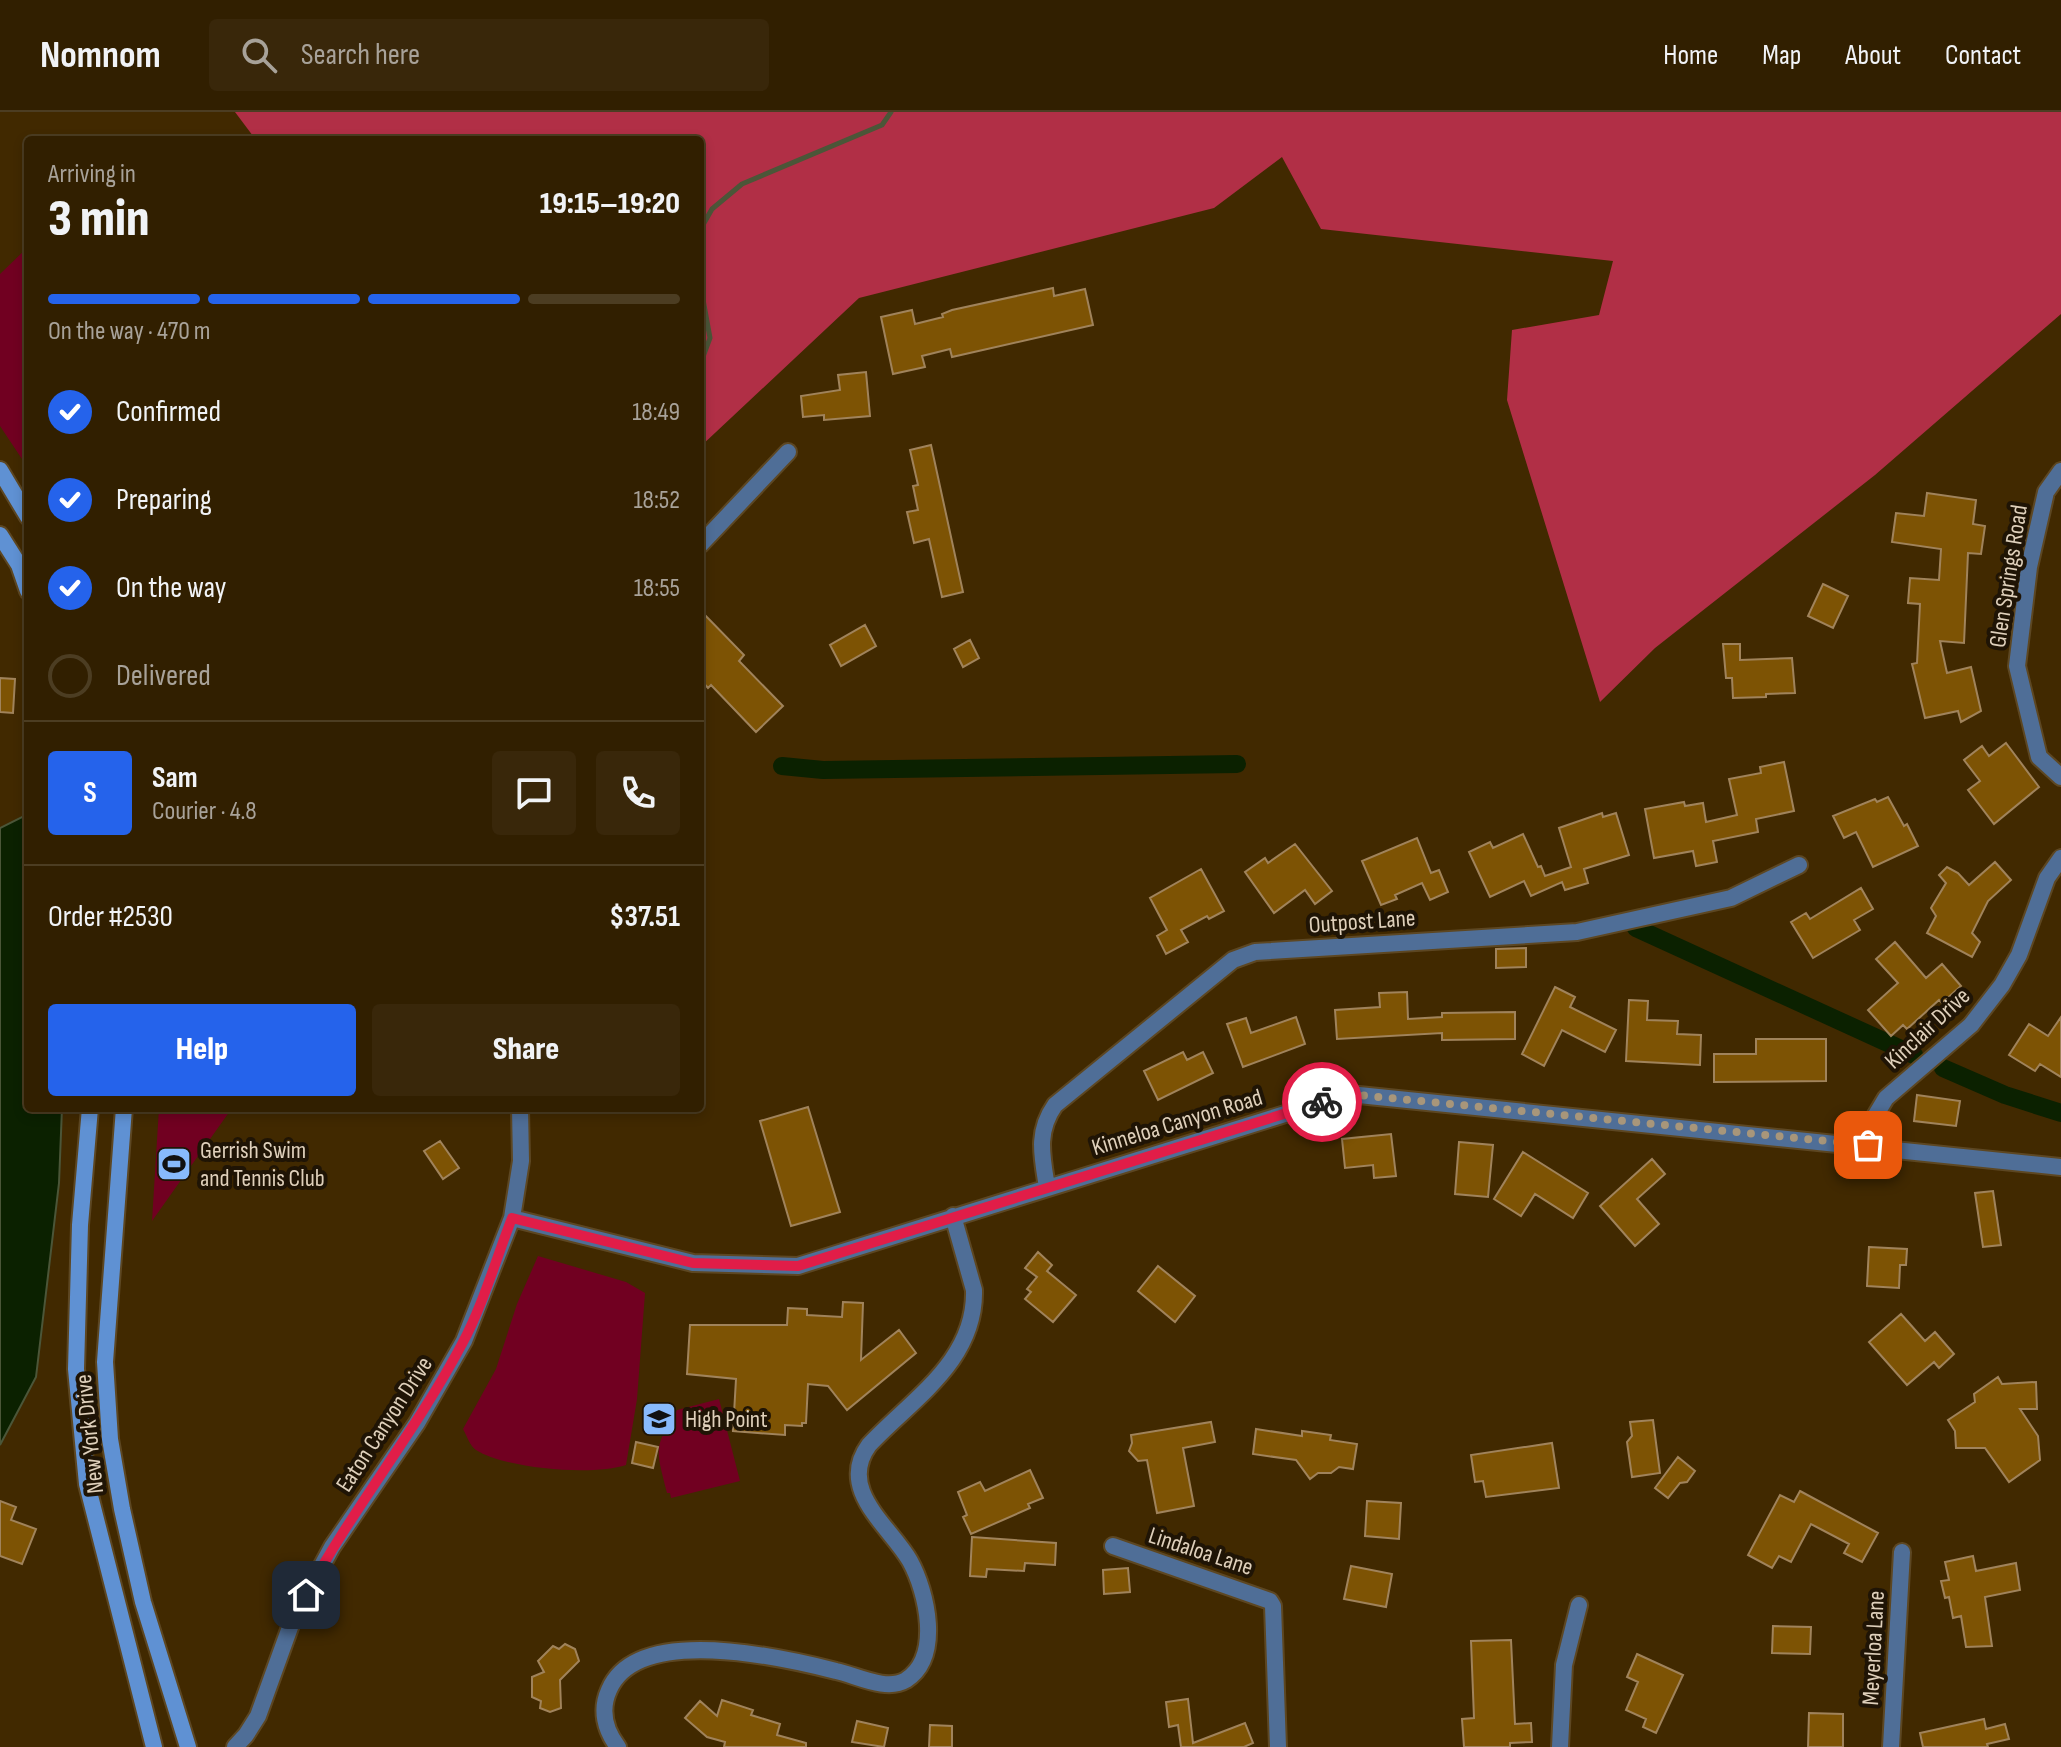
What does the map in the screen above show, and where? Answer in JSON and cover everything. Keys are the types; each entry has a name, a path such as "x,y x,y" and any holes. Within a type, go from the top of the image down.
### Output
{"main road":[{"path":"0,470 24,510"},
{"path":"0,535 19,565 24,579"},
{"name":"New York Drive","path":"90,1112 80,1225 76,1369 87,1484 154,1747"},
{"name":"New York Drive","path":"124,1112 105,1362 110,1439 143,1602 188,1747"}],"street":[{"path":"704,541 788,452"},
{"name":"Glen Springs Road","path":"2061,471 2046,492 2042,507 2029,567 2017,666 2039,757 2061,777"},
{"name":"Kinclair Drive","path":"1868,1145 1871,1123 1886,1098 1971,1025 2002,985 2019,955 2047,878 2061,858"},
{"name":"Outpost Lane","path":"1047,1187 1040,1144 1042,1129 1055,1105 1233,960 1255,952 1577,932 1731,898 1799,865"},
{"name":"Kinneloa Canyon Road","path":"512,1218 693,1263 798,1266 1349,1094 2061,1167"},
{"name":"Eaton Canyon Drive","path":"235,1747 258,1716 293,1619 332,1547 417,1423 464,1341 512,1218 521,1161 520,1112"},
{"path":"618,1747 605,1722 606,1696 628,1665 646,1657 679,1651 736,1653 836,1671 884,1684 904,1681 920,1665 927,1645 927,1623 915,1571 908,1557 867,1505 860,1468 869,1445 948,1367 968,1329 974,1290 953,1216"},
{"name":"Lindaloa Lane","path":"1113,1546 1270,1601 1273,1606 1278,1747"},
{"name":"Meyerloa Lane","path":"1891,1747 1902,1552"},
{"path":"1560,1747 1564,1665 1579,1605"}],"shaded area":[{"path":"235,112 2061,112 2061,314 1875,475 1655,648 1600,702 1507,400 1512,330 1599,315 1613,261 1321,229 1282,157 1214,208 859,298 704,443 704,136 253,136"},
{"path":"24,251 24,462 0,426 0,274"},
{"path":"24,816 24,1112 62,1112 59,1183 36,1377 0,1445 0,828"},
{"name":"Gerrish Swim and Tennis Club","path":"159,1112 229,1112 152,1221"},
{"path":"538,1256 626,1282 645,1293 637,1399 626,1465 572,1470 507,1462 476,1450 463,1429 496,1369 517,1304"},
{"path":"719,1399 740,1481 671,1498 659,1458 664,1433 677,1410"}],"building":[{"path":"1053,288 1054,296 1085,289 1093,325 952,357 950,349 922,356 925,367 893,374 881,317 912,310 915,324 943,317 942,314 952,310"},
{"path":"866,372 870,416 824,420 824,415 803,417 801,396 840,390 838,375"},
{"path":"931,445 963,592 942,597 929,539 914,543 907,512 918,510 913,486 918,485 910,450"},
{"path":"1927,493 1976,500 1973,524 1985,526 1981,554 1968,553 1964,643 1940,641 1947,673 1971,667 1981,711 1961,722 1958,711 1925,718 1912,664 1917,663 1920,604 1908,603 1910,578 1939,580 1941,549 1892,542 1896,513 1924,516"},
{"path":"1823,584 1848,596 1833,628 1808,616"},
{"path":"704,614 744,655 739,661 783,706 756,732 711,685 708,688 704,684"},
{"path":"865,625 876,646 841,666 830,645"},
{"path":"970,640 979,658 963,667 954,649"},
{"path":"1723,644 1740,644 1740,660 1792,658 1795,693 1733,698 1732,678 1726,678"},
{"path":"0,678 15,679 13,713 0,712"},
{"path":"2006,743 2039,787 1994,824 1968,790 1980,781 1964,760 1982,746 1989,756"},
{"path":"1784,762 1794,811 1756,819 1758,832 1713,841 1717,862 1696,866 1693,851 1654,858 1645,809 1684,802 1685,806 1703,803 1706,822 1737,815 1729,779 1761,773 1760,767"},
{"path":"1888,797 1918,846 1873,867 1856,832 1844,838 1833,816"},
{"path":"1602,813 1603,817 1616,813 1629,855 1584,869 1588,883 1565,890 1562,882 1531,896 1524,881 1490,897 1469,852 1490,842 1493,848 1523,834 1545,876 1571,867 1559,828"},
{"path":"1417,838 1431,873 1439,870 1448,892 1430,900 1422,883 1381,905 1362,861"},
{"path":"1295,844 1332,891 1315,904 1305,890 1274,913 1245,872 1265,858 1268,863"},
{"path":"1995,862 2011,880 1988,901 1972,933 1980,942 1972,957 1927,933 1936,916 1931,908 1946,883 1939,875 1947,867 1969,885"},
{"path":"1201,869 1224,911 1181,930 1188,942 1166,954 1157,936 1167,930 1150,898"},
{"path":"1861,888 1873,909 1854,920 1860,930 1813,958 1791,922 1806,913 1810,919"},
{"path":"1895,942 1926,978 1942,964 1961,986 1942,1003 1939,1000 1907,1029 1903,1025 1891,1036 1868,1010 1898,983 1876,959"},
{"path":"1526,948 1526,967 1496,968 1496,949"},
{"path":"1555,987 1575,997 1570,1007 1616,1030 1605,1052 1562,1030 1544,1066 1522,1054"},
{"path":"1407,992 1408,1019 1442,1017 1442,1013 1515,1012 1515,1039 1442,1040 1442,1033 1337,1039 1335,1010 1380,1007 1379,993"},
{"path":"1629,1000 1648,1001 1647,1020 1678,1021 1677,1034 1701,1035 1700,1065 1626,1061"},
{"path":"1296,1017 1305,1044 1243,1067 1227,1024 1246,1018 1251,1033"},
{"path":"2061,1017 2061,1077 2040,1064 2035,1071 2009,1055 2029,1024 2048,1036"},
{"path":"1756,1039 1826,1039 1826,1081 1714,1082 1714,1054 1756,1054"},
{"path":"1183,1052 1187,1060 1203,1052 1213,1073 1158,1100 1144,1071"},
{"path":"1917,1095 1960,1101 1956,1126 1914,1121"},
{"path":"808,1107 840,1212 791,1226 760,1121"},
{"path":"1391,1134 1396,1176 1374,1178 1373,1165 1345,1168 1342,1139"},
{"path":"440,1141 459,1168 443,1179 424,1151"},
{"path":"1459,1142 1493,1145 1488,1197 1455,1194"},
{"path":"1523,1152 1588,1193 1573,1218 1535,1194 1521,1216 1494,1199"},
{"path":"1652,1159 1665,1174 1637,1199 1659,1224 1635,1246 1600,1206"},
{"path":"1993,1191 2001,1245 1983,1247 1975,1193"},
{"path":"1869,1247 1907,1249 1906,1265 1900,1265 1899,1288 1867,1286"},
{"path":"1038,1252 1052,1265 1047,1271 1076,1295 1053,1322 1025,1299 1031,1292 1027,1289 1037,1277 1025,1268"},
{"path":"1158,1266 1195,1296 1175,1322 1138,1291"},
{"path":"843,1302 863,1303 861,1360 899,1330 916,1353 847,1410 828,1386 808,1384 806,1423 802,1426 785,1425 785,1435 733,1431 736,1379 687,1374 690,1325 787,1325 788,1308 807,1309 807,1315 842,1317"},
{"path":"1901,1314 1925,1341 1935,1332 1954,1354 1939,1368 1934,1362 1907,1385 1869,1342"},
{"path":"1998,1377 2002,1384 2036,1382 2037,1409 2020,1409 2038,1436 2040,1460 2009,1482 1985,1448 1956,1448 1955,1431 1948,1420 1975,1402 1974,1394"},
{"path":"1653,1420 1660,1473 1632,1477 1627,1442 1632,1436 1630,1422"},
{"path":"1211,1422 1215,1442 1183,1448 1194,1506 1157,1513 1147,1460 1138,1461 1129,1451 1131,1435"},
{"path":"1256,1429 1302,1436 1302,1431 1331,1435 1330,1440 1357,1444 1353,1469 1339,1467 1331,1473 1318,1473 1310,1479 1296,1460 1253,1454"},
{"path":"636,1442 658,1447 653,1468 632,1463"},
{"path":"1552,1443 1559,1488 1486,1497 1483,1481 1475,1482 1471,1455"},
{"path":"1678,1457 1695,1471 1668,1498 1655,1488"},
{"path":"1030,1470 1043,1498 1028,1504 1030,1508 971,1534 963,1517 967,1515 958,1492 980,1482 985,1491"},
{"path":"1800,1491 1878,1533 1862,1562 1844,1553 1849,1544 1811,1524 1791,1562 1779,1556 1772,1568 1748,1555 1780,1495 1794,1502"},
{"path":"0,1501 16,1507 11,1520 36,1529 22,1564 0,1556"},
{"path":"1367,1501 1401,1503 1399,1539 1365,1536"},
{"path":"972,1537 1056,1543 1055,1565 1025,1563 1024,1571 987,1569 986,1577 970,1576"},
{"path":"1973,1556 1976,1571 2016,1563 2020,1590 1985,1597 1992,1646 1966,1647 1961,1616 1953,1618 1949,1597 1945,1598 1941,1581 1949,1580 1945,1562"},
{"path":"1351,1566 1392,1574 1386,1607 1344,1599"},
{"path":"1128,1568 1130,1592 1104,1594 1103,1570"},
{"path":"1773,1626 1811,1627 1810,1654 1772,1653"},
{"path":"1511,1640 1515,1724 1531,1723 1532,1742 1510,1743 1510,1747 1464,1747 1462,1719 1474,1718 1471,1641"},
{"path":"565,1644 575,1649 579,1661 560,1680 561,1708 550,1712 540,1708 541,1701 532,1697 532,1677 544,1672 538,1661 553,1646 559,1649"},
{"path":"1637,1654 1683,1675 1656,1733 1643,1727 1646,1719 1626,1710 1638,1682 1627,1677"},
{"path":"1188,1699 1193,1743 1245,1723 1253,1743 1244,1747 1181,1747 1178,1725 1169,1727 1166,1702"},
{"path":"722,1700 753,1710 751,1715 780,1724 777,1735 806,1743 806,1747 724,1747 725,1742 707,1737 685,1718 700,1701 717,1716"},
{"path":"1809,1713 1843,1714 1843,1747 1808,1747"},
{"path":"1984,1719 1986,1729 2005,1724 2009,1739 1987,1744 1988,1747 1923,1747 1920,1733"},
{"path":"857,1721 888,1728 884,1747 852,1742"},
{"path":"930,1725 952,1726 952,1747 929,1747"}],"waterway":[{"path":"704,223 712,209 742,184 882,125 891,112"},
{"path":"704,305 710,338 704,354"},
{"path":"782,766 823,770 1237,764"},
{"path":"1636,928 1914,1055"},
{"path":"1943,1068 2005,1095 2061,1113"}],"way so far":[{"path":"1322,1102 1349,1094 1868,1145"}],"place":[{"name":"Gerrish Swim and Tennis Club","path":"174,1164"},
{"name":"High Point","path":"659,1419"}],"route":[{"path":"306,1595 332,1547 417,1423 464,1341 512,1218 693,1263 798,1266 1322,1102"}]}
